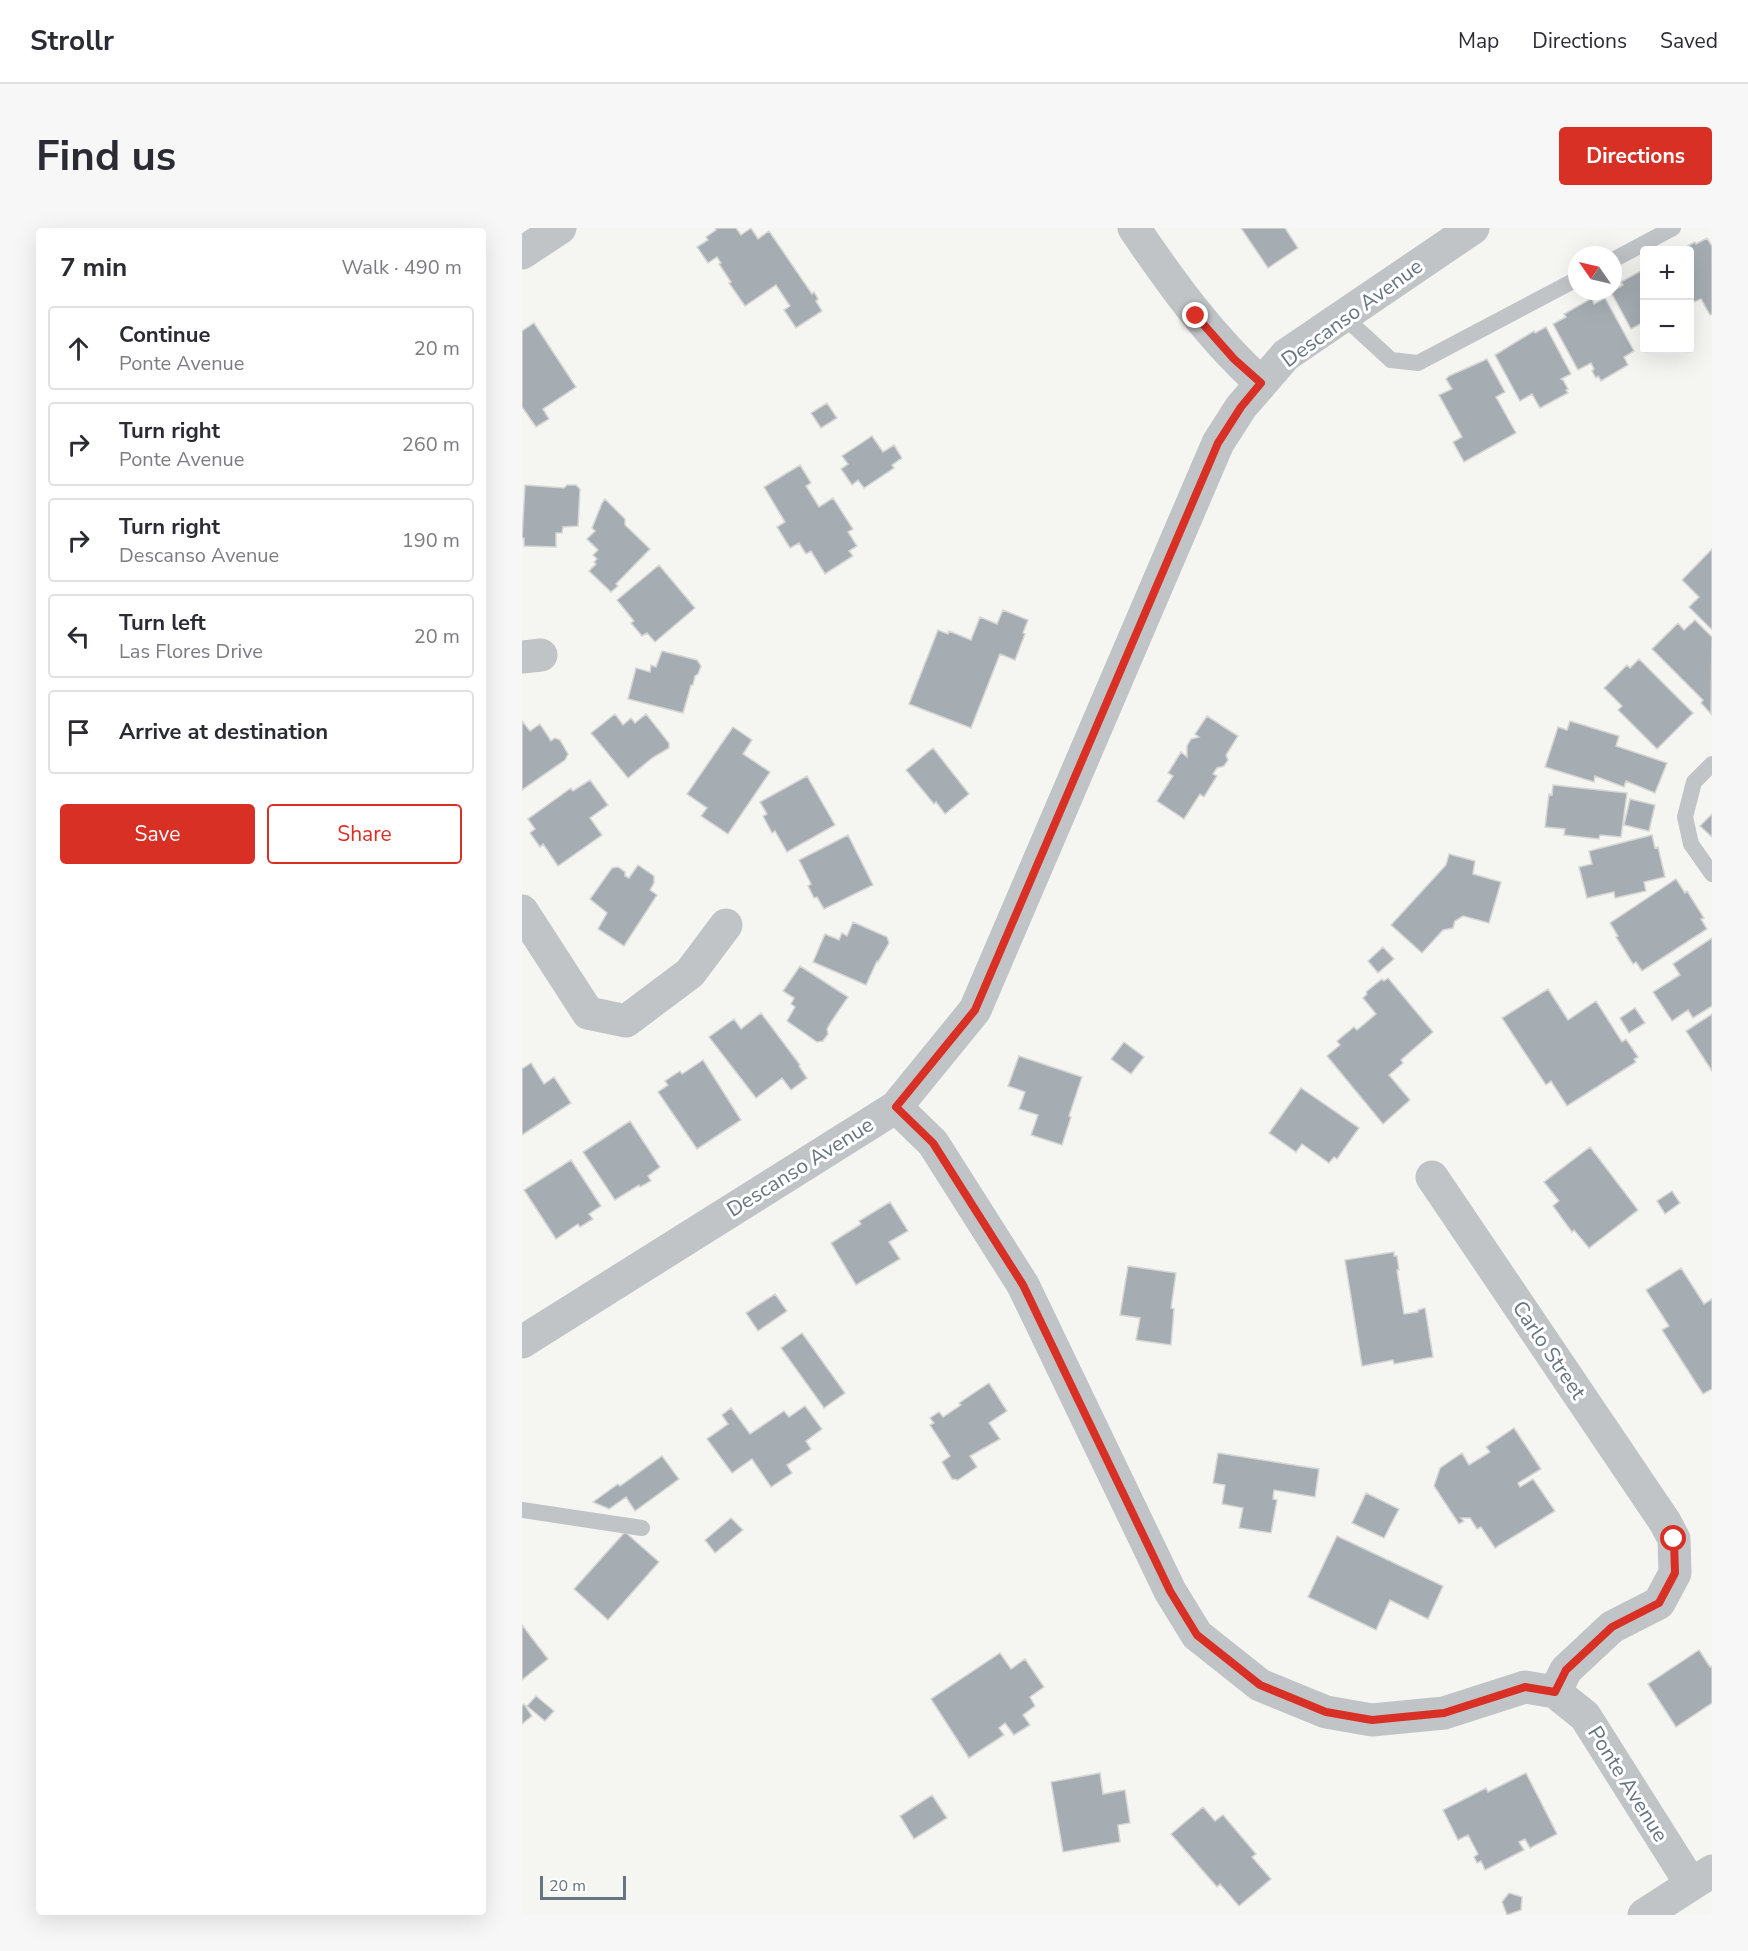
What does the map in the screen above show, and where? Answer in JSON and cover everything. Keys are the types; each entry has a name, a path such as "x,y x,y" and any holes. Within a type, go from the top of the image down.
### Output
{"street":[{"path":"522,253 560,228"},
{"path":"1134,228 1196,316 1234,359 1261,383"},
{"name":"Descanso Avenue","path":"522,1342 896,1107 975,1010 1218,443 1241,407 1286,355 1473,228"},
{"path":"522,911 588,1013 626,1021 690,973 726,925"},
{"name":"Ponte Avenue","path":"896,1107 933,1143 1023,1285 1170,1591 1197,1635 1260,1685 1326,1712 1372,1720 1444,1713 1525,1687 1555,1692 1585,1716 1702,1877"},
{"name":"Carlo Street","path":"1432,1177 1665,1522 1674,1539 1675,1573 1659,1603 1612,1627 1566,1670 1555,1692"},
{"path":"1644,1915 1702,1877"}],"lane":[{"path":"1622,255 1673,228"},
{"path":"1342,315 1391,360 1418,363 1568,284"},
{"path":"1712,764 1694,782 1685,817 1691,844 1712,874"},
{"path":"522,1510 642,1528"}],"building":[{"path":"715,228 736,228 741,235 751,228 758,239 769,231 812,294 814,292 822,311 796,328 784,310 790,306 776,285 745,306 729,283 731,282 717,257 708,263 697,247 708,240 706,237 716,230"},
{"path":"1241,228 1285,228 1298,248 1268,268"},
{"path":"1707,238 1712,246 1712,314 1710,315 1701,299 1694,302 1694,246 1688,246 1695,242 1696,244"},
{"path":"1640,271 1640,324 1631,329 1615,300 1622,300 1622,281"},
{"path":"1588,300 1593,300 1594,304 1606,300 1634,351 1624,357 1628,365 1601,381 1592,371 1594,369 1591,363 1578,370 1553,324 1566,317 1564,314"},
{"path":"534,323 576,387 543,409 549,419 536,427 522,407 522,331"},
{"path":"1546,327 1571,374 1561,379 1568,393 1540,408 1532,394 1520,401 1495,355 1534,331 1535,333"},
{"path":"1487,359 1505,392 1496,397 1516,433 1464,462 1453,442 1462,437 1439,395 1452,389 1446,379 1449,376"},
{"path":"827,403 837,418 821,428 811,413"},
{"path":"872,436 883,452 894,445 902,458 892,465 894,468 864,488 858,480 852,485 841,469 848,464 842,456"},
{"path":"800,465 811,483 806,486 819,507 833,498 853,529 848,532 857,546 849,551 853,556 825,574 811,551 806,554 799,543 790,548 777,527 785,522 764,487"},
{"path":"525,485 564,488 567,485 576,485 580,489 578,526 563,527 562,533 556,533 556,547 524,546 524,538 522,538"},
{"path":"605,499 625,519 625,525 650,549 611,592 589,571 596,564 594,562 597,559 593,555 598,550 587,539 595,531 592,528"},
{"path":"1712,549 1711,629 1689,607 1699,597 1682,580"},
{"path":"659,565 695,608 655,642 647,633 642,636 631,623 634,621 617,600"},
{"path":"1003,610 1028,620 1023,633 1025,634 1015,660 1000,654 971,728 909,704 938,630 948,634 949,631 971,640 980,617 997,624"},
{"path":"1695,620 1712,637 1711,714 1701,703 1703,700 1652,649 1678,623 1684,630"},
{"path":"662,651 697,660 701,666 691,685 683,713 628,699 636,668 650,672 651,665 656,667"},
{"path":"1639,659 1693,713 1657,749 1618,710 1622,706 1604,688 1627,665 1630,668"},
{"path":"615,714 623,725 631,718 635,723 646,714 669,743 669,748 652,758 628,778 591,733"},
{"path":"1207,716 1238,736 1226,755 1228,760 1213,774 1217,776 1204,797 1200,794 1184,819 1157,801 1173,776 1168,773 1181,752 1187,757 1187,746 1191,739 1199,737 1195,734"},
{"path":"522,721 530,731 540,724 551,741 555,738 560,740 568,754 565,760 522,790"},
{"path":"1570,721 1619,736 1616,746 1667,763 1655,793 1626,781 1624,787 1595,776 1594,782 1545,767 1558,727 1567,730"},
{"path":"733,727 752,740 743,754 770,772 728,834 701,816 707,808 687,794"},
{"path":"933,748 969,794 945,814 906,770"},
{"path":"807,776 835,825 787,852 775,831 772,833 763,816 767,814 760,802"},
{"path":"590,780 608,805 590,818 602,835 558,866 543,844 540,847 530,833 535,829 528,819 571,788 573,791"},
{"path":"1553,785 1627,793 1621,837 1600,835 1599,839 1564,835 1565,829 1545,827 1549,794 1552,795"},
{"path":"1630,799 1655,805 1649,831 1624,825"},
{"path":"1712,814 1712,837 1700,826"},
{"path":"848,835 873,885 824,909 817,897 814,898 808,886 811,884 799,860"},
{"path":"1652,835 1655,848 1658,847 1665,877 1644,882 1646,891 1615,898 1614,892 1587,898 1579,867 1592,864 1589,851"},
{"path":"1449,854 1475,861 1473,874 1501,882 1489,923 1463,916 1455,921 1453,928 1443,930 1422,953 1391,925 1446,865"},
{"path":"638,865 654,876 654,883 650,890 657,895 624,946 598,929 607,913 590,899 612,868 618,867 629,878"},
{"path":"1676,879 1685,893 1687,891 1704,918 1701,919 1707,929 1642,971 1636,962 1633,964 1610,923"},
{"path":"853,922 887,937 889,943 877,961 866,985 813,962 825,934 839,940 842,933 847,936"},
{"path":"1712,938 1712,1006 1693,1018 1688,1010 1672,1021 1653,992 1680,975 1673,964"},
{"path":"1383,947 1394,959 1378,973 1368,961"},
{"path":"800,966 848,997 827,1029 828,1034 823,1041 817,1042 787,1021 795,1007 791,1004 794,998 783,991"},
{"path":"1388,978 1433,1032 1401,1060 1403,1063 1389,1075 1410,1100 1383,1124 1327,1056 1340,1045 1337,1041 1354,1027 1357,1030 1376,1014 1363,998 1366,992 1382,979 1384,981"},
{"path":"1548,989 1568,1020 1596,1001 1622,1042 1626,1039 1638,1057 1634,1059 1636,1062 1567,1106 1551,1081 1546,1085 1502,1018"},
{"path":"1635,1008 1645,1023 1629,1033 1620,1018"},
{"path":"761,1013 807,1078 791,1090 782,1078 756,1098 709,1037 734,1019 741,1029"},
{"path":"1712,1014 1712,1071 1686,1031"},
{"path":"1124,1042 1144,1057 1131,1074 1111,1059"},
{"path":"1019,1056 1082,1077 1062,1145 1031,1135 1038,1115 1019,1109 1025,1092 1008,1086"},
{"path":"703,1060 741,1120 697,1149 658,1092 668,1085 665,1081 680,1071 682,1074"},
{"path":"531,1063 544,1084 554,1077 571,1103 522,1135 522,1069"},
{"path":"1301,1088 1359,1128 1337,1159 1334,1157 1329,1163 1302,1144 1296,1152 1269,1133"},
{"path":"630,1121 660,1167 648,1176 651,1181 640,1187 639,1185 615,1200 583,1152"},
{"path":"1590,1147 1638,1210 1589,1248 1574,1230 1572,1232 1553,1206 1559,1201 1544,1182"},
{"path":"571,1160 601,1206 589,1214 593,1219 580,1227 578,1224 556,1239 524,1190"},
{"path":"1672,1191 1680,1203 1665,1214 1657,1201"},
{"path":"890,1202 908,1231 889,1242 900,1259 856,1285 831,1243 861,1224 859,1221"},
{"path":"1394,1252 1394,1256 1397,1256 1404,1314 1418,1312 1425,1308 1433,1357 1394,1364 1393,1360 1362,1366 1345,1260"},
{"path":"1128,1266 1176,1273 1171,1308 1174,1309 1171,1345 1136,1340 1140,1318 1120,1315"},
{"path":"1681,1268 1704,1304 1712,1299 1712,1389 1703,1394 1662,1330 1669,1326 1646,1290"},
{"path":"775,1294 787,1311 758,1331 746,1313"},
{"path":"802,1333 845,1393 824,1408 781,1348"},
{"path":"989,1383 1007,1411 989,1423 1000,1439 970,1456 977,1467 958,1480 952,1479 942,1462 950,1456 930,1425 934,1423 930,1418 939,1412 943,1417"},
{"path":"805,1406 822,1429 806,1441 811,1449 787,1465 792,1473 771,1487 752,1459 732,1473 707,1439 728,1424 722,1415 731,1408 750,1434 784,1411 789,1417"},
{"path":"1514,1428 1541,1469 1518,1483 1520,1487 1533,1479 1555,1511 1495,1548 1481,1527 1477,1529 1470,1518 1461,1518 1464,1521 1459,1524 1434,1486 1440,1468 1462,1453 1469,1465 1490,1452 1486,1447"},
{"path":"1218,1453 1319,1469 1315,1497 1274,1490 1273,1499 1277,1500 1271,1533 1239,1528 1243,1508 1222,1504 1225,1485 1213,1483"},
{"path":"662,1456 679,1479 635,1511 626,1497 609,1509 593,1502 618,1484 620,1486"},
{"path":"1366,1493 1399,1509 1384,1538 1352,1523"},
{"path":"731,1518 743,1530 715,1553 705,1540"},
{"path":"625,1532 659,1562 608,1620 574,1589"},
{"path":"1337,1536 1443,1586 1428,1619 1390,1600 1376,1630 1308,1597"},
{"path":"522,1625 548,1659 522,1680"},
{"path":"1699,1650 1710,1667 1712,1666 1712,1703 1676,1727 1648,1684"},
{"path":"1000,1653 1011,1669 1025,1659 1044,1687 1030,1697 1035,1706 1023,1715 1030,1725 1014,1735 1005,1723 999,1728 1004,1735 969,1758 931,1699"},
{"path":"536,1696 554,1711 545,1721 527,1706"},
{"path":"524,1704 532,1716 522,1724 522,1706"},
{"path":"1100,1773 1103,1794 1125,1790 1130,1823 1118,1825 1120,1842 1063,1852 1051,1782"},
{"path":"1526,1773 1557,1834 1530,1848 1525,1839 1519,1842 1524,1850 1485,1870 1481,1861 1477,1863 1474,1857 1478,1854 1468,1835 1458,1840 1443,1810 1486,1788 1488,1792"},
{"path":"932,1795 947,1818 914,1839 900,1816"},
{"path":"1203,1807 1215,1821 1223,1815 1256,1854 1252,1857 1271,1879 1239,1906 1220,1884 1217,1887 1171,1834"},
{"path":"1509,1893 1522,1897 1521,1910 1507,1915 1502,1902"}],"route":[{"path":"1196,316 1234,359 1261,383 1241,407 1218,443 975,1010 896,1107 933,1143 1023,1285 1170,1591 1197,1635 1260,1685 1326,1712 1372,1720 1444,1713 1525,1687 1555,1692 1566,1670 1612,1627 1659,1603 1675,1573 1674,1539"}]}
